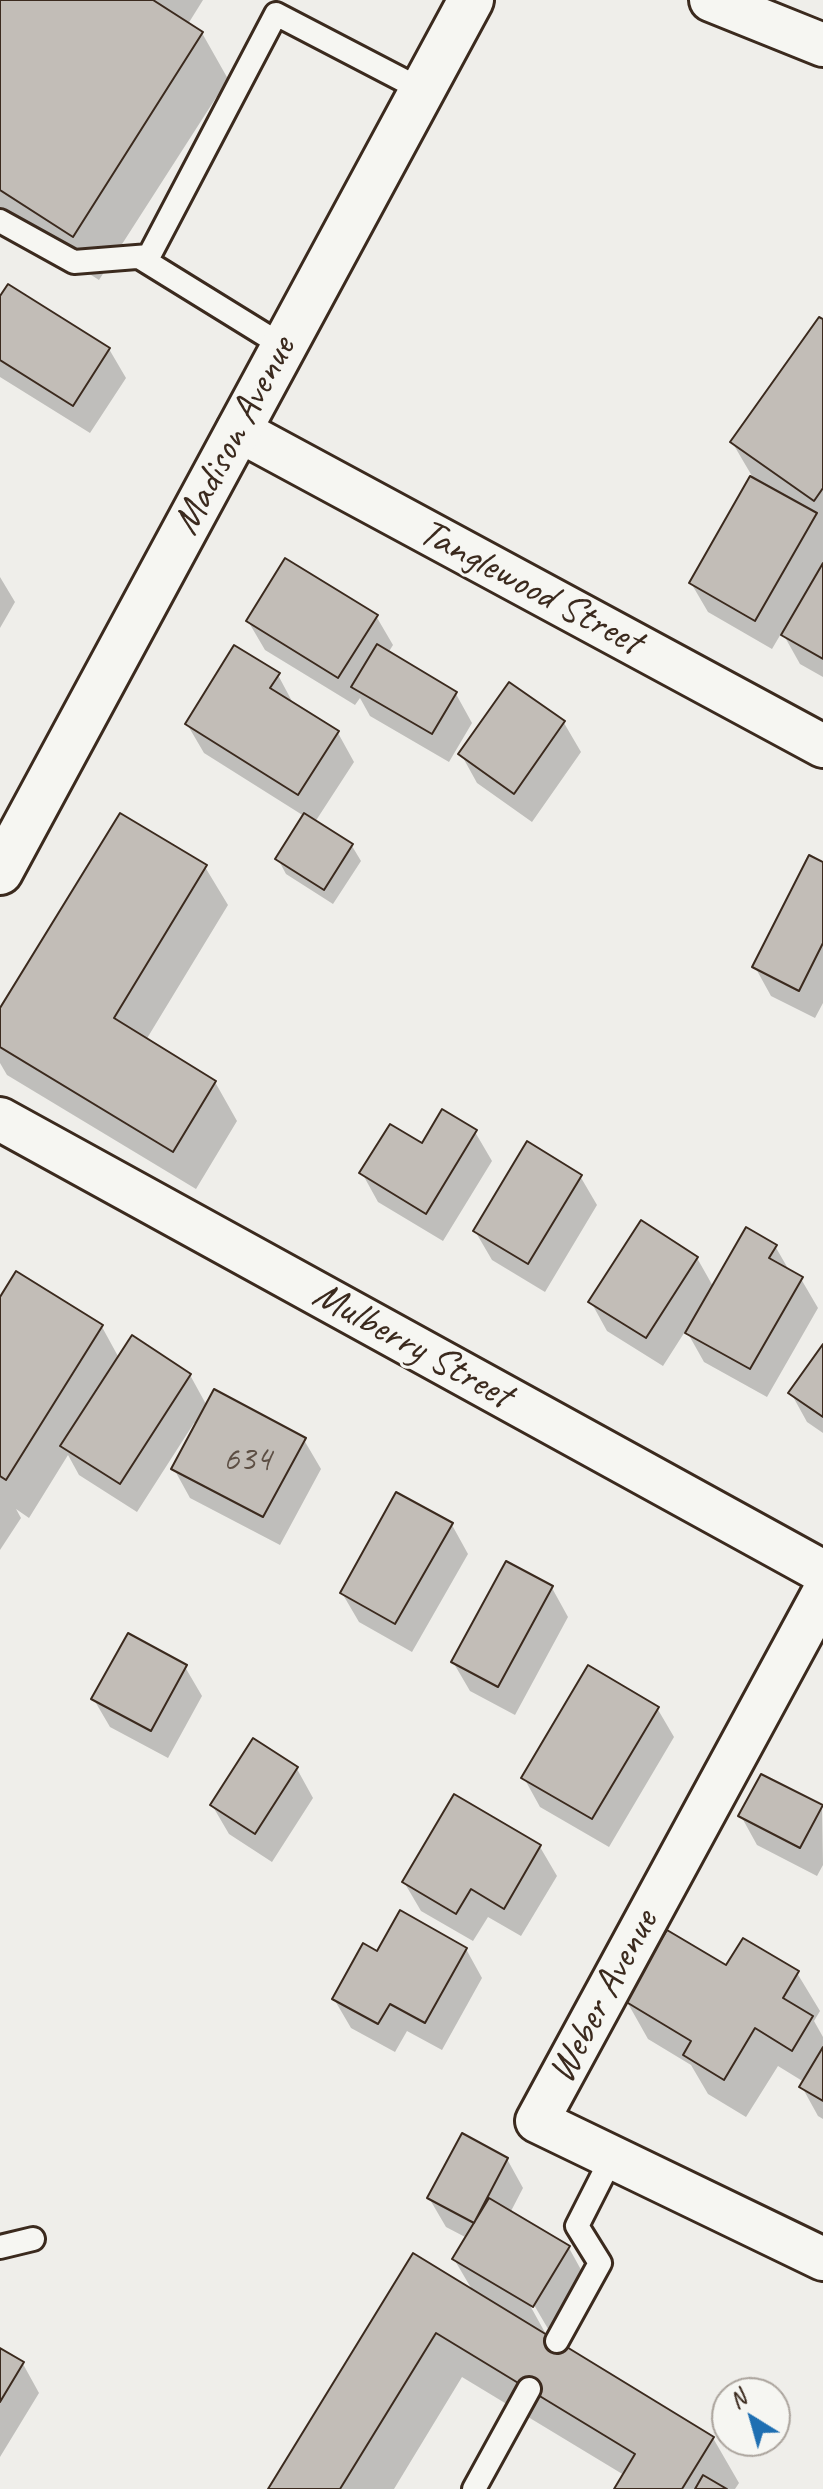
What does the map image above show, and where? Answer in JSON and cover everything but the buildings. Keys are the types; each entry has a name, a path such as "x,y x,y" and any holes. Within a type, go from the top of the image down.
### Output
{"street":[{"name":"Madison Avenue","path":"0,872 471,0"},
{"path":"711,0 823,45"},
{"name":"Tanglewood Street","path":"238,430 823,746"},
{"name":"Mulberry Street","path":"0,1119 823,1572"},
{"name":"Weber Avenue","path":"823,1594 537,2121 823,2259"}],"lane":[{"path":"0,221 74,262 149,256 276,14 422,90"},
{"path":"139,257 283,346"},
{"path":"557,2341 600,2263 577,2226 612,2157"},
{"path":"0,2247 33,2239"},
{"path":"474,2489 529,2389"}]}
